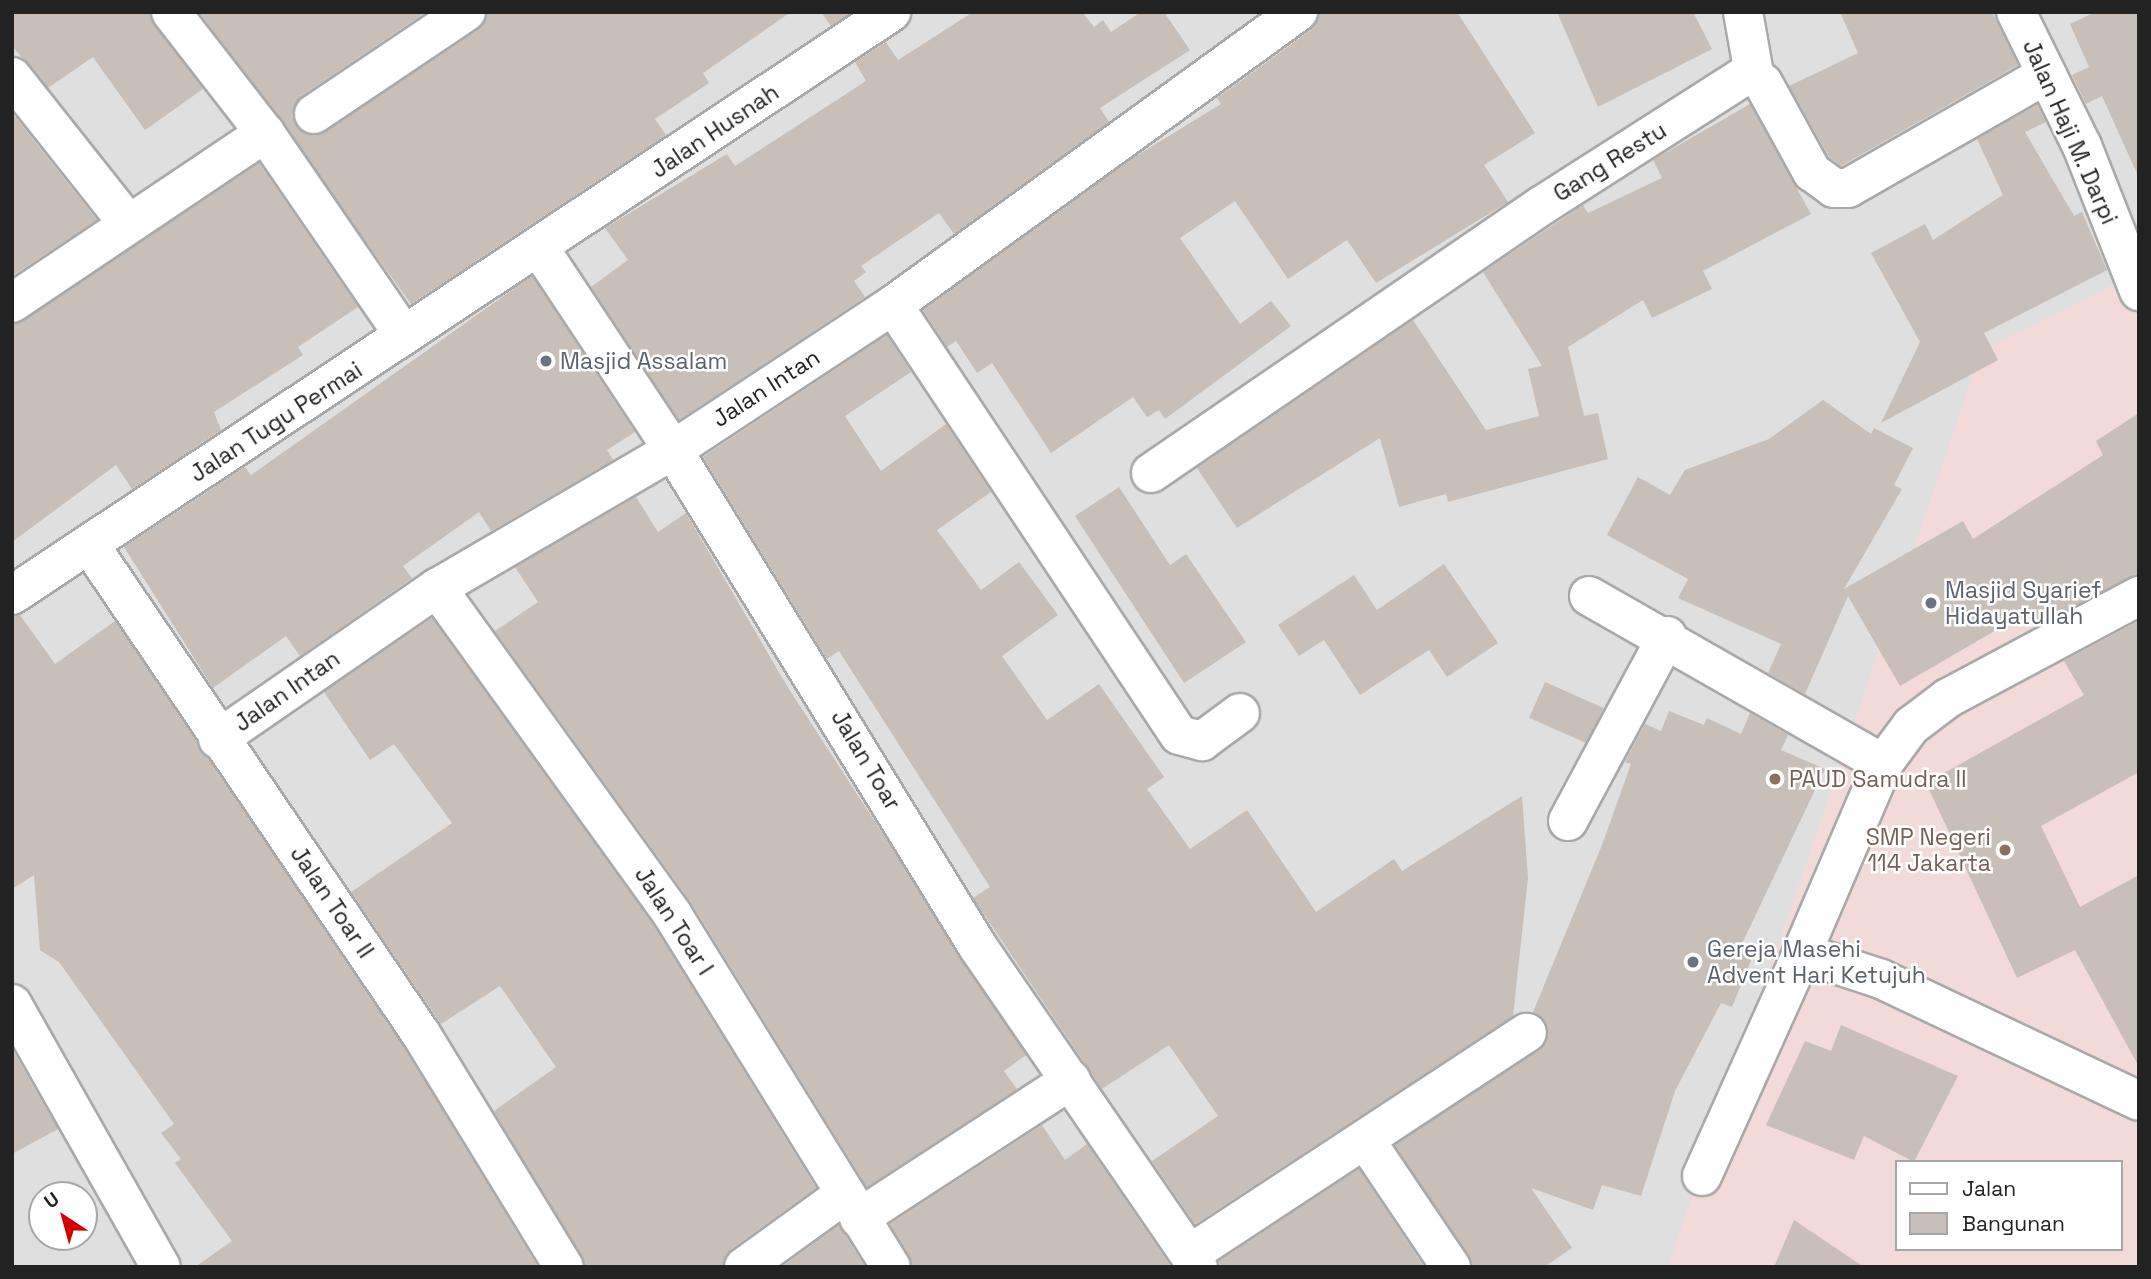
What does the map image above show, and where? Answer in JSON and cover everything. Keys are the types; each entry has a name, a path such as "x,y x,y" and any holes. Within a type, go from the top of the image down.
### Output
{"street":[{"path":"171,12 265,133 397,325"},
{"path":"314,114 466,12"},
{"name":"Jalan Husnah","path":"540,249 891,12"},
{"name":"Jalan Intan","path":"218,739 437,588 673,450 893,304 1298,12"},
{"path":"1742,12 1754,74 1812,172 1834,188 1848,188 2047,74"},
{"name":"Jalan Haji M. Darpi","path":"2016,12 2047,74 2139,291"},
{"name":"Gang Restu","path":"1151,473 1541,206 1754,74"},
{"path":"15,86 126,221"},
{"path":"12,303 126,221 265,133"},
{"name":"Jalan Toar","path":"540,249 673,450 978,947 1194,1260"},
{"name":"Jalan Tugu Permai","path":"12,595 540,249"},
{"path":"893,304 1179,735 1202,741 1240,713"},
{"name":"Jalan Toar II","path":"89,544 218,739 421,1034 557,1264"},
{"name":"Jalan Toar I","path":"437,588 673,914 891,1267"},
{"path":"1588,596 1668,636 1883,764"},
{"path":"1702,1176 1883,764 1911,726 1948,698 2139,596"},
{"path":"1568,821 1668,636"},
{"path":"1802,953 1881,979 2139,1101"},
{"path":"12,1004 161,1267"},
{"path":"1194,1260 1527,1032"},
{"path":"744,1267 1071,1080"},
{"path":"1366,1142 1451,1267"}],"shaded area":[{"path":"12,12 2139,12 2139,1267 12,1267"},
{"path":"2139,273 2139,1267 1668,1267 1982,350"}],"building":[{"path":"12,12 150,12 203,89 145,130 93,57 48,88 12,46"},
{"path":"199,12 426,12 301,96 292,116 304,133 315,136 478,30 488,12 791,12 703,73 709,83 655,119 666,135 411,304"},
{"path":"821,12 851,12 831,26"},
{"path":"973,12 1082,12 1094,27 1103,20 1111,32 1141,12 1164,12 1190,50 1100,108 1109,122 954,234 939,213 861,266 866,272 854,281 865,297 679,420 591,287 628,260 605,228 727,154 735,166 866,81 855,62 886,42 898,60"},
{"path":"1319,12 1457,12 1535,133 1484,165 1508,202 1376,283 1347,240 1288,279 1235,201 1180,238 1240,324 1271,301 1291,326 1165,419 1159,410 1147,417 1133,397 1051,453 992,363 977,373 956,341 947,347 923,310 1133,158 1221,104 1217,98 1311,30"},
{"path":"1557,12 1693,12 1712,49 1598,107"},
{"path":"1840,12 1992,12 2018,65 1841,166 1829,157 1789,86 1858,53"},
{"path":"2095,12 2139,12 2139,178 2102,96 2086,104 2072,75 2089,67 2070,24"},
{"path":"1750,104 1811,214 1703,271 1712,289 1652,318 1643,300 1568,347 1584,416 1598,413 1608,459 1448,502 1446,494 1399,507 1380,438 1237,528 1197,468 1413,320 1486,430 1539,416 1528,369 1542,366 1483,272 1583,205 1588,213 1662,178 1653,160"},
{"path":"2037,105 2046,122 2025,132 2074,216 2082,212 2107,270 1984,333 1998,360 1881,423 1920,342 1871,253 1925,224 1933,240 2003,195 1977,139"},
{"path":"12,113 97,220 12,276"},
{"path":"259,163 358,307 298,347 303,355 214,412 221,430 132,489 116,465 12,542 12,325"},
{"path":"532,276 635,432 607,450 613,460 491,531 479,512 403,566 412,578 300,656 286,636 213,688 124,547 245,467 251,475"},
{"path":"887,335 911,372 845,416 881,471 946,424 991,492 937,530 981,590 1019,562 1058,615 1002,656 1047,720 1099,684 1164,777 1147,789 1190,849 1247,810 1316,912 1394,859 1402,871 1522,796 1528,878 1513,1016 1195,1224 1152,1161 1218,1116 1169,1045 1102,1089 973,898 990,887 839,651 827,659 703,457"},
{"path":"1823,400 1871,434 1874,428 1913,448 1894,485 1902,489 1844,589 1963,521 1973,539 2103,455 2096,441 2139,413 2139,574 2038,625 2029,611 1900,686 1848,596 1805,694 1768,673 1781,644 1678,598 1688,579 1607,535 1638,477 1670,495 1685,470 1769,439"},
{"path":"1119,487 1170,565 1186,554 1246,642 1184,683 1075,516"},
{"path":"636,497 658,532 686,513 787,686 1026,1055 1004,1071 1017,1089 867,1187 690,901 495,631 538,602 515,567"},
{"path":"1444,564 1498,643 1447,677 1429,650 1360,695 1324,640 1299,656 1278,625 1354,575 1377,610"},
{"path":"20,615 55,664 115,621 403,1046 538,1267 195,1267 232,1241 175,1163 181,1159 161,1133 174,1124 59,962 40,950 34,875 12,889 12,617"},
{"path":"432,618 654,926 816,1188 731,1249 723,1267 586,1267 494,1111 556,1067 500,986 441,1024 351,892 452,823 394,744 370,760 324,692"},
{"name":"SMP Negeri 114 Jakarta","path":"2139,621 2139,772 2041,826 2080,907 2139,875 2139,1067 2075,950 2017,978 1926,783 2084,695 2064,661"},
{"path":"1545,682 1603,708 1588,744 1529,718"},
{"path":"1669,711 1704,725 1707,718 1741,734 1750,713 1788,735 1781,750 1825,769 1738,952 1752,958 1732,1007 1721,1003 1675,1091 1641,1196 1602,1185 1593,1210 1531,1188 1572,1248 1544,1267 1473,1267 1395,1145 1546,1043 1546,1022 1533,1012 1602,845 1631,764 1625,762 1645,724 1661,731"},
{"path":"1841,1025 1958,1076 1915,1160 1864,1136 1854,1160 1766,1125 1805,1041 1831,1051"},
{"path":"12,1049 58,1129 12,1154"},
{"path":"1042,1125 1065,1160 1087,1144 1171,1267 913,1267 890,1224"},
{"path":"1359,1169 1424,1267 1220,1267 1219,1261"},
{"path":"1794,1220 1864,1267 1774,1267"},
{"path":"839,1225 865,1267 782,1267"}],"place":[{"name":"Masjid Assalam","path":"546,361"},
{"name":"Masjid Syarief Hidayatullah","path":"1931,603"},
{"name":"PAUD Samudra II","path":"1775,779"},
{"name":"SMP Negeri 114 Jakarta","path":"2005,850"},
{"name":"Gereja Masehi Advent Hari Ketujuh","path":"1693,962"}]}
